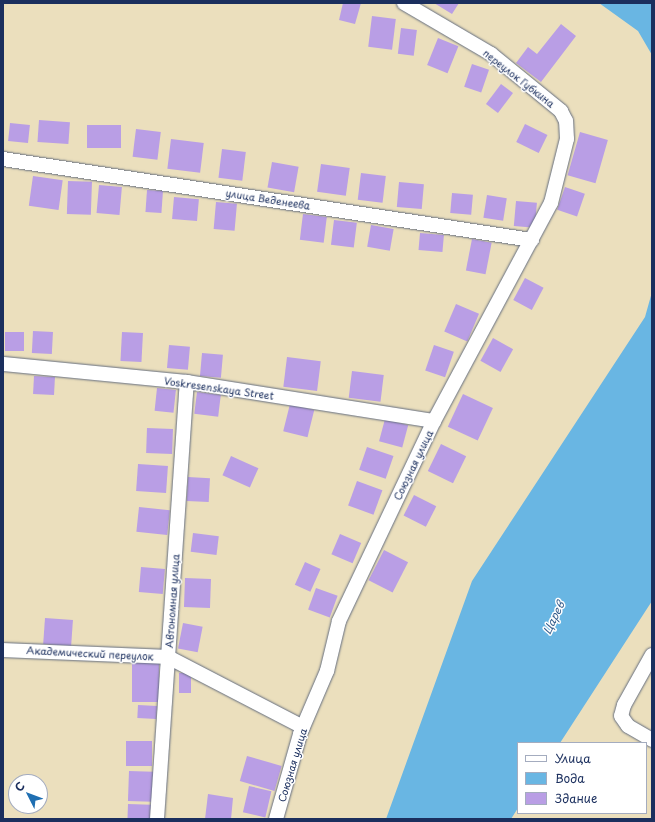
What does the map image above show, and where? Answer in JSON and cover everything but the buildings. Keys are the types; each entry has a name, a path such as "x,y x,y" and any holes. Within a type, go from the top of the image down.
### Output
{"street":[{"name":"переулок Губкина","path":"404,3 491,54 561,112 566,121"},
{"name":"Союзная улица","path":"276,819 303,727 327,671 339,621 434,421 551,203 567,139 566,121"},
{"name":"улица Веденеева","path":"3,159 532,240"},
{"name":"Voskresenskaya Street","path":"3,364 187,382 434,421"},
{"name":"Автономная улица","path":"158,819 187,382"},
{"name":"Академический переулок","path":"3,650 168,657 303,727"},
{"path":"652,655 624,705 622,716 628,726 652,740"}],"water":[{"path":"599,3 652,3 652,55 638,31"},
{"name":"Царев","path":"652,292 652,601 561,742 517,742 517,810 511,819 386,819 472,581 645,317"}]}
